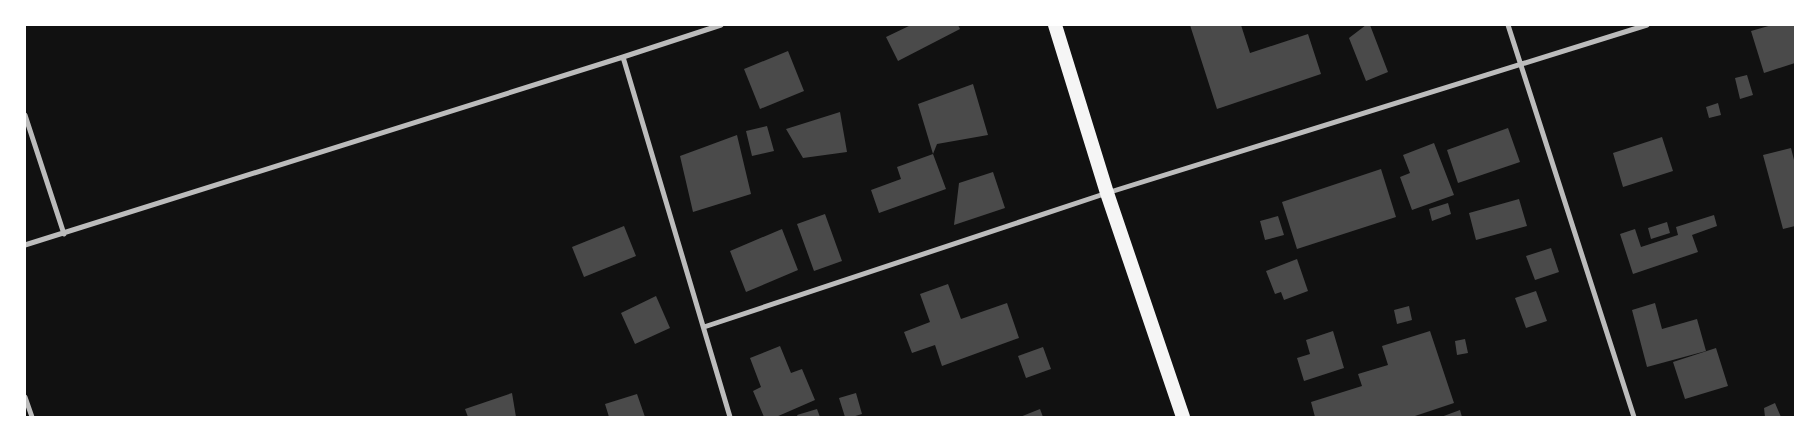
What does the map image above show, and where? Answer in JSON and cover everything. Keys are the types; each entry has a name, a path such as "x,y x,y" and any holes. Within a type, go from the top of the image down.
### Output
{"highway":[{"path":"1054,25 1107,193 1183,417"}],"street":[{"path":"25,245 623,58 721,25"},
{"path":"1508,25 1634,417"},
{"path":"704,327 1107,193 1647,25"},
{"path":"623,58 730,417"},
{"path":"25,115 64,234"},
{"path":"25,398 32,417"}],"building":[{"path":"911,25 958,25 960,29 898,61 886,37"},
{"path":"1190,25 1241,25 1250,53 1308,34 1321,74 1217,109"},
{"path":"1366,25 1370,25 1388,72 1366,81 1349,38"},
{"path":"1772,25 1795,25 1795,63 1764,73 1751,31"},
{"path":"788,51 804,91 760,109 744,69"},
{"path":"1747,75 1753,95 1740,99 1735,78"},
{"path":"973,84 988,135 937,144 933,154 918,104"},
{"path":"1718,103 1721,115 1709,118 1706,107"},
{"path":"840,112 847,152 803,158 786,129"},
{"path":"767,126 774,151 752,156 746,131"},
{"path":"1508,128 1520,162 1458,183 1447,150"},
{"path":"737,135 751,194 693,212 680,156"},
{"path":"1662,137 1673,171 1623,187 1613,153"},
{"path":"1434,143 1454,195 1412,210 1400,177 1410,173 1403,155"},
{"path":"1791,148 1795,164 1795,226 1783,229 1763,155"},
{"path":"933,154 946,189 879,213 871,190 901,179 897,167"},
{"path":"1381,169 1396,217 1297,249 1282,202"},
{"path":"993,172 1005,208 954,225 959,183"},
{"path":"1519,199 1527,226 1476,240 1469,213"},
{"path":"1448,203 1451,214 1432,221 1429,209"},
{"path":"825,214 842,261 814,271 797,224"},
{"path":"1714,215 1717,226 1692,235 1698,252 1633,274 1620,234 1635,229 1641,247 1678,235 1676,227"},
{"path":"1278,216 1284,235 1265,240 1260,221"},
{"path":"1667,222 1670,233 1651,239 1648,228"},
{"path":"624,226 636,256 584,277 572,247"},
{"path":"782,229 798,270 746,292 730,251"},
{"path":"1551,248 1559,272 1535,280 1526,256"},
{"path":"1297,259 1308,291 1284,300 1281,292 1275,294 1266,271"},
{"path":"948,284 961,319 1007,303 1019,338 942,366 935,345 912,353 904,332 930,322 920,294"},
{"path":"1536,291 1547,321 1526,328 1515,298"},
{"path":"656,296 670,328 635,344 621,313"},
{"path":"1655,303 1662,329 1697,319 1706,351 1647,367 1632,310"},
{"path":"1409,306 1412,320 1397,324 1394,310"},
{"path":"1333,331 1344,368 1304,381 1297,358 1310,354 1306,340"},
{"path":"1430,331 1454,403 1412,417 1315,417 1311,402 1362,386 1358,374 1388,365 1382,346"},
{"path":"1465,339 1468,353 1457,355 1455,341"},
{"path":"780,346 791,373 802,369 815,400 776,417 764,417 753,391 761,387 750,358"},
{"path":"1043,347 1051,369 1026,378 1018,356"},
{"path":"1716,348 1728,386 1685,399 1673,362"},
{"path":"512,393 516,417 468,417 465,409"},
{"path":"856,393 862,414 845,417 839,398"},
{"path":"637,394 645,417 609,417 605,404"},
{"path":"1775,403 1781,417 1765,417 1764,408"},
{"path":"817,409 820,417 798,417 797,415"},
{"path":"1040,409 1043,417 1020,417"},
{"path":"1460,410 1462,417 1441,417"}]}
